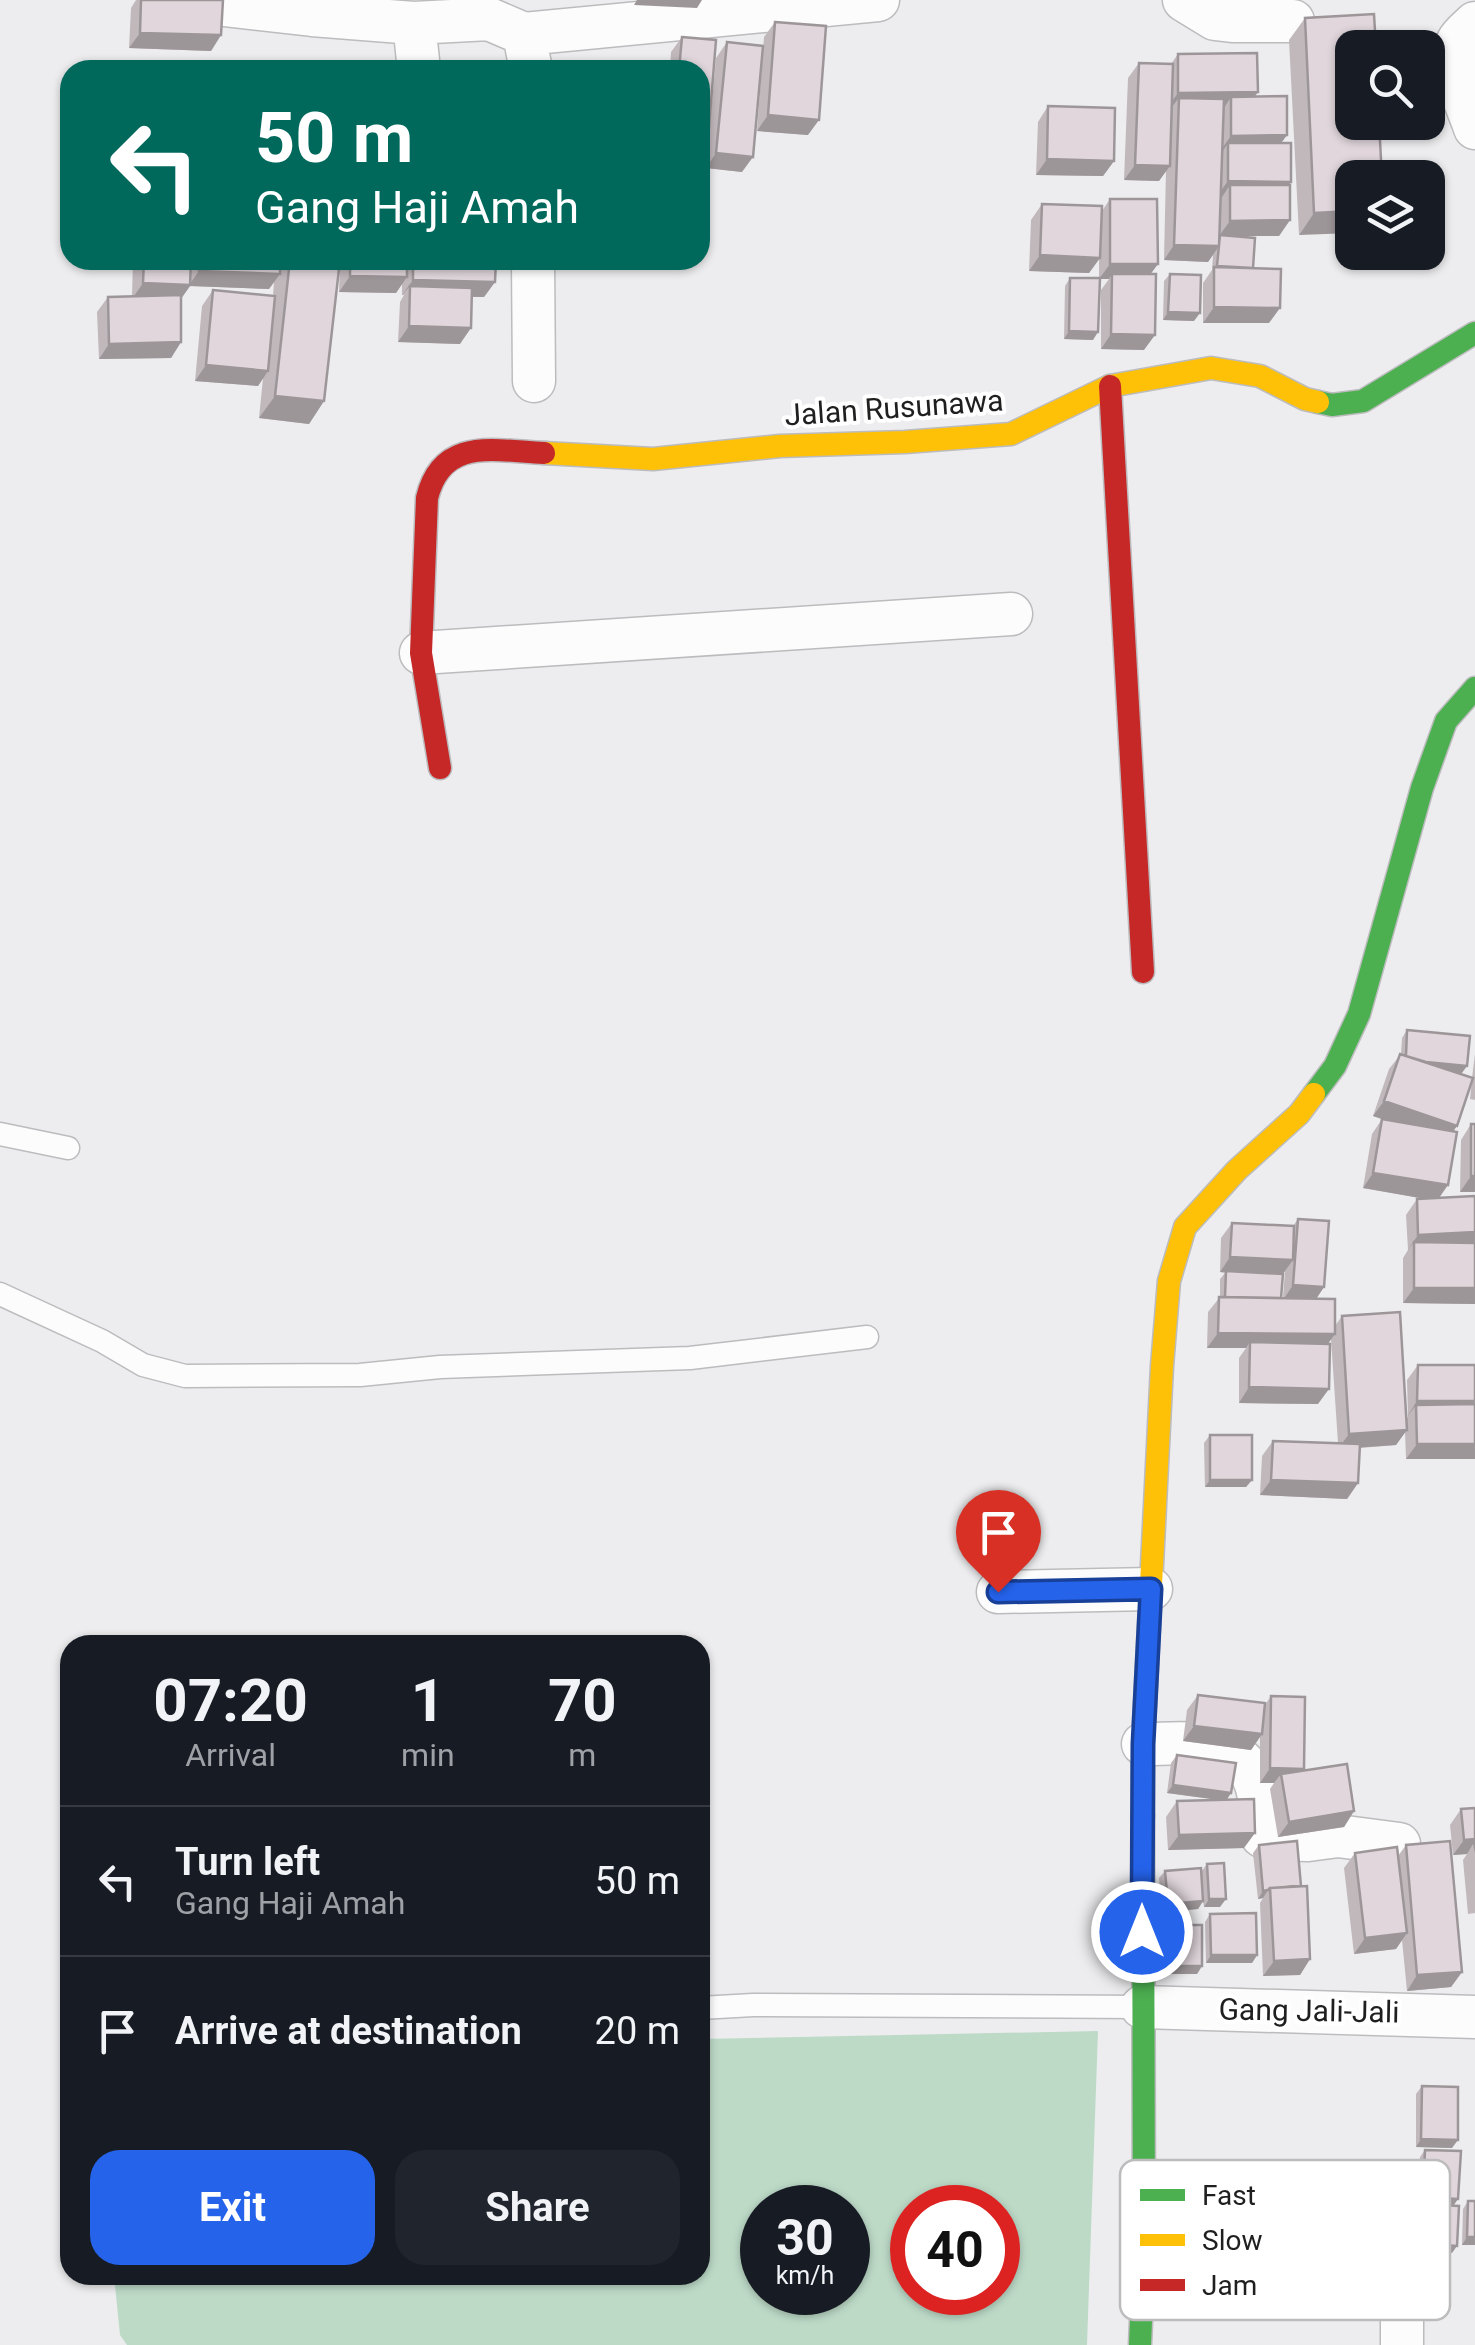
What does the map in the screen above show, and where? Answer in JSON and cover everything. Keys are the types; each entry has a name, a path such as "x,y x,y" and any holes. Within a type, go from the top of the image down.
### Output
{"street":[{"path":"180,0 312,8 414,23 509,31 878,0"},
{"path":"1184,0 1215,18 1292,21"},
{"path":"414,23 418,60"},
{"path":"1475,23 1458,40 1455,55 1456,72 1475,128"},
{"path":"533,270 534,381"},
{"name":"Jalan Rusunawa","path":"421,653 430,479 457,453 479,450 653,459 801,444 1011,434 1110,386 1211,368 1260,376 1305,399 1332,405 1363,401 1475,333"},
{"path":"1110,386 1143,972"},
{"path":"440,768 421,653 1011,614"},
{"path":"1143,2160 1143,1744 1169,1281 1185,1227 1236,1170 1299,1114 1335,1066 1359,1014 1422,788 1446,722 1475,688"},
{"path":"998,1592 1151,1589"},
{"path":"1143,1744 1214,1747 1227,1749 1241,1759 1258,1790 1262,1836 1267,1838 1308,1840 1338,1836 1399,1844"},
{"name":"Gang Jali-Jali","path":"1142,2008 1475,2017"},
{"path":"1140,2345 1141,2320"}],"lane":[{"path":"0,1134 68,1148"},
{"path":"0,1294 102,1341 143,1366 185,1376 360,1374 440,1367 690,1358 867,1338"},
{"path":"710,2007 1142,2008"}],"green space":[{"path":"1098,2031 1087,2345 127,2345 120,2335 115,2285 710,2285 710,2039"}],"building":[{"path":"141,0 223,0 221,35 140,33"},
{"path":"1374,14 1375,30 1335,30 1335,140 1380,140 1381,160 1335,160 1335,212 1314,213 1305,18"},
{"path":"775,22 826,26 819,120 768,115"},
{"path":"682,37 716,40 710,115 710,60 680,60"},
{"path":"727,42 763,46 753,157 716,153"},
{"path":"1257,53 1258,92 1178,93 1178,54"},
{"path":"1139,63 1173,64 1170,166 1135,165"},
{"path":"1287,96 1287,135 1231,136 1231,97"},
{"path":"1179,98 1224,99 1219,246 1174,245"},
{"path":"1048,106 1115,108 1114,161 1047,159"},
{"path":"1228,143 1291,143 1291,182 1228,181"},
{"path":"1230,185 1290,185 1290,220 1230,221"},
{"path":"1110,199 1157,199 1158,264 1110,264"},
{"path":"1042,204 1102,206 1100,258 1040,255"},
{"path":"1220,235 1255,238 1253,268 1217,266"},
{"path":"1214,267 1281,269 1280,308 1214,307"},
{"path":"144,270 191,270 190,285 143,283"},
{"path":"280,270 280,274 199,271"},
{"path":"289,270 339,270 324,401 275,396"},
{"path":"350,270 407,270 407,277 350,276"},
{"path":"413,270 496,270 495,282 413,280"},
{"path":"1112,274 1156,274 1155,335 1111,334"},
{"path":"1170,274 1201,275 1200,313 1168,312"},
{"path":"1070,278 1100,278 1098,332 1069,331"},
{"path":"410,286 472,288 471,328 409,326"},
{"path":"213,290 275,296 268,371 206,365"},
{"path":"181,295 181,342 109,344 108,297"},
{"path":"1407,1030 1470,1036 1467,1066 1406,1056"},
{"path":"1400,1054 1473,1078 1457,1126 1384,1101"},
{"path":"1382,1119 1457,1132 1448,1185 1373,1173"},
{"path":"1471,1124 1475,1124 1475,1176 1471,1176"},
{"path":"1475,1196 1475,1232 1418,1235 1417,1199"},
{"path":"1298,1219 1329,1221 1324,1287 1293,1285"},
{"path":"1232,1223 1294,1226 1293,1260 1230,1257"},
{"path":"1414,1242 1475,1243 1475,1288 1414,1288"},
{"path":"1226,1271 1283,1274 1281,1298 1225,1297"},
{"path":"1219,1297 1335,1299 1335,1334 1218,1333"},
{"path":"1400,1312 1407,1430 1349,1434 1342,1316"},
{"path":"1250,1342 1330,1344 1329,1389 1249,1387"},
{"path":"1418,1365 1475,1365 1475,1401 1417,1401"},
{"path":"1475,1404 1475,1444 1417,1444 1416,1405"},
{"path":"1210,1435 1252,1435 1252,1480 1210,1480"},
{"path":"1273,1441 1360,1444 1358,1483 1271,1480"},
{"path":"1198,1695 1265,1703 1262,1734 1194,1726"},
{"path":"1271,1696 1305,1697 1304,1769 1270,1768"},
{"path":"1177,1755 1236,1763 1231,1793 1173,1785"},
{"path":"1347,1764 1354,1811 1289,1822 1281,1774"},
{"path":"1254,1799 1255,1833 1179,1835 1177,1801"},
{"path":"1475,1808 1475,1839 1464,1840 1461,1809"},
{"path":"1297,1841 1301,1886 1263,1891 1259,1845"},
{"path":"1450,1841 1462,1972 1417,1975 1406,1845"},
{"path":"1397,1847 1407,1933 1365,1938 1355,1853"},
{"path":"1224,1863 1226,1899 1209,1899 1207,1864"},
{"path":"1201,1868 1203,1901 1168,1904 1165,1871"},
{"path":"1307,1886 1310,1959 1274,1961 1270,1888"},
{"path":"1256,1913 1257,1955 1211,1955 1210,1914"},
{"path":"1166,1925 1202,1925 1202,1966 1166,1966"},
{"path":"1422,2086 1458,2087 1458,2140 1421,2139"},
{"path":"1425,2150 1461,2151 1458,2199 1450,2199 1450,2160 1425,2160"},
{"path":"1468,2201 1475,2201 1475,2237 1467,2237"},
{"path":"1450,2206 1459,2206 1457,2246 1450,2245"}],"traffic: fast":[{"path":"1318,402 1332,405 1363,401 1475,333"},
{"path":"1314,1094 1335,1066 1359,1014 1422,788 1446,721 1475,688"},
{"path":"1143,1816 1144,2160"},
{"path":"1140,2345 1141,2320"}],"traffic: slow":[{"path":"544,453 653,459 780,446 1011,434 1110,386 1211,368 1260,376 1318,402"},
{"path":"1143,1816 1143,1744 1169,1281 1185,1227 1237,1170 1299,1114 1314,1094"}],"traffic: jam":[{"path":"1110,386 1143,972"},
{"path":"440,768 421,653 427,498 434,478 458,456 489,450 544,453"}],"route":[{"path":"998,1592 1151,1589 1143,1744 1142,1932"}]}
